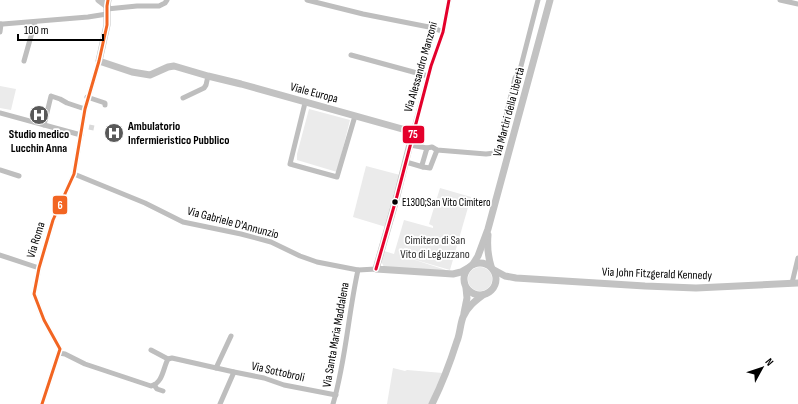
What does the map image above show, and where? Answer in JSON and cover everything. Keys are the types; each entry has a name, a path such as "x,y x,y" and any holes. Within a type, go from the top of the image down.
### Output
{"main road":[{"path":"99,0 107,7"},
{"name":"Via Martiri della Libertà","path":"470,266 478,256 488,229 550,0"},
{"name":"Via Roma","path":"99,61 107,25 107,7"},
{"name":"Viale Europa","path":"99,61 132,72 150,75 174,66 413,132"},
{"name":"Via Alessandro Manzoni","path":"376,269 413,132"},
{"name":"Via Martiri della Libertà","path":"488,229 487,245 489,259 493,268"},
{"path":"432,404 446,373 458,340 464,317 467,298 464,279 465,273 470,266 483,262 493,268 496,278 495,285 492,290 471,305 464,317"},
{"name":"Via Gabriele D'Annunzio","path":"376,269 457,273 470,266"},
{"name":"Via John Fitzgerald Kennedy","path":"493,268 505,276 516,278 645,286 696,288 795,283"},
{"name":"Via Gabriele D'Annunzio","path":"441,273 456,279 465,286"},
{"name":"Via John Fitzgerald Kennedy","path":"495,285 516,278"},
{"path":"465,286 473,294 483,295"}],"street":[{"path":"0,32 1,24 93,16 107,7 158,6 165,4 167,0"},
{"path":"307,0 363,14 434,28 443,32"},
{"name":"Via Alessandro Manzoni","path":"413,132 434,55 443,32 449,0"},
{"path":"410,145 427,148 432,147 437,150 486,154 495,153 498,150 538,0"},
{"path":"780,0 798,4"},
{"path":"24,61 35,22"},
{"path":"351,56 428,76"},
{"name":"Via Roma","path":"60,351 44,320 34,294 39,268 53,220 74,174 87,97 99,61"},
{"path":"183,98 204,88 208,76"},
{"path":"44,125 51,96 60,99 67,104 85,109"},
{"path":"87,97 105,103 105,105"},
{"path":"305,103 290,164 337,177 355,116"},
{"path":"0,113 81,135"},
{"path":"423,167 422,165 427,148"},
{"path":"406,162 430,168 437,150"},
{"path":"0,170 19,176"},
{"name":"Via Gabriele D'Annunzio","path":"74,174 145,203 183,222 271,242 300,256 317,262 358,270 376,269"},
{"path":"0,255 39,268"},
{"path":"795,283 798,258"},
{"name":"Via Santa Maria Maddalena","path":"334,404 344,356 358,270"},
{"path":"216,368 231,336"},
{"name":"Via Sottobroli","path":"151,350 168,359 172,358 336,395"},
{"path":"42,404 60,351 85,364 151,386 159,382 168,359"},
{"path":"220,404 234,372"},
{"path":"154,385 156,389 163,391"}],"green space":[{"path":"0,86 16,89 11,110 0,108"},
{"path":"309,109 350,120 337,172 297,160 297,154"},
{"path":"366,166 400,175 386,227 353,217"},
{"name":"Cimitero di San Vito di Leguzzano","path":"440,188 471,197 450,270 409,258 449,271 384,267 381,261 384,251 394,254 404,220 433,228 433,226 429,224"},
{"path":"480,267 489,270 492,279 489,288 480,291 471,288 468,279 471,270"},
{"path":"393,368 405,371 443,373 429,404 387,404"}],"tunnel":[{"path":"89,127 94,128"}],"transit line":[{"name":"6","path":"42,404 60,349 44,320 34,294 39,268 53,220 74,174 85,109 99,61 107,25 108,0"},
{"name":"75","path":"376,269 431,66 443,32 449,0"}],"place":[{"name":"Studio medico Lucchin Anna","path":"39,115"},
{"name":"Ambulatorio Infermieristico Pubblico","path":"114,133"},
{"name":"E1300;San Vito Cimitero","path":"395,202"}]}
